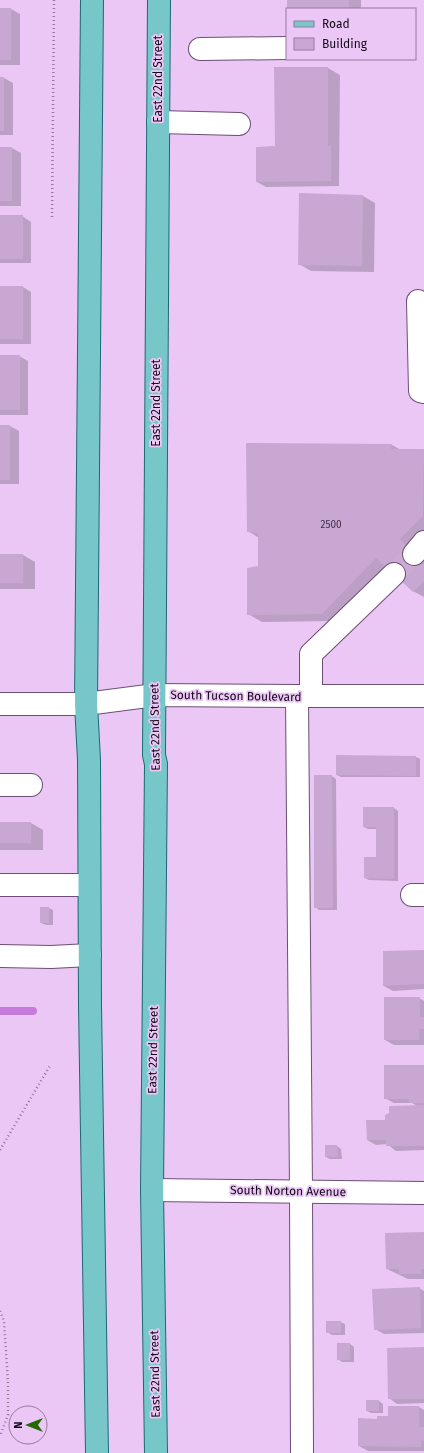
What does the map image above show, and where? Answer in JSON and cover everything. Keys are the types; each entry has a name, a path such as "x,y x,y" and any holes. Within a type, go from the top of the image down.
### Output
{"main road":[{"path":"92,0 86,704 97,1453"},
{"name":"East 22nd Street","path":"156,1453 152,1190 156,764 154,755 159,0"}],"street":[{"path":"200,49 286,48"},
{"path":"158,122 239,124"},
{"path":"418,301 420,391 424,392"},
{"path":"302,1453 301,1192 304,696 311,654 394,574"},
{"name":"South Tucson Boulevard","path":"0,704 86,704 155,695 424,696"},
{"path":"0,785 32,785"},
{"path":"0,885 89,885"},
{"path":"0,956 90,955"},
{"name":"South Norton Avenue","path":"152,1190 424,1193"}],"path":[{"path":"52,217 54,0"},
{"path":"0,1150 51,1064"},
{"path":"0,1311 4,1322 8,1382 8,1415 0,1436"}],"building":[{"path":"287,0 349,0 349,8 287,8"},
{"path":"0,8 11,8 11,60 0,60"},
{"path":"274,67 328,67 328,146 331,146 331,181 256,182 256,147 275,146"},
{"path":"0,77 4,77 4,131 0,131"},
{"path":"0,147 12,147 12,201 0,201"},
{"path":"299,193 363,195 362,266 298,265"},
{"path":"0,215 23,215 23,259 0,259"},
{"path":"0,286 23,286 23,339 0,339"},
{"path":"0,355 20,355 20,410 0,410"},
{"path":"0,425 10,425 10,480 0,480"},
{"path":"246,443 392,444 391,449 424,449 423,516 400,539 424,565 424,581 413,592 376,558 322,614 247,615 247,568 258,566 258,533 247,532"},
{"path":"0,554 23,554 23,583 0,583"},
{"path":"336,755 416,756 416,776 336,775"},
{"path":"314,775 332,775 333,908 314,908"},
{"path":"363,807 394,807 394,879 364,878 364,857 376,857 376,827 363,827"},
{"path":"0,822 31,822 31,843 0,843"},
{"path":"40,907 49,907 49,923 40,923"},
{"path":"424,950 424,984 383,986 383,951"},
{"path":"384,997 420,997 420,1017 424,1017 424,1029 419,1029 419,1040 384,1040"},
{"path":"384,1065 424,1065 424,1103 409,1103 409,1099 384,1099"},
{"path":"424,1105 424,1146 386,1146 386,1140 367,1140 366,1120 385,1120 385,1115 389,1113 389,1106"},
{"path":"325,1145 337,1145 338,1157 325,1157"},
{"path":"424,1232 424,1269 421,1269 421,1274 399,1274 399,1269 386,1269 385,1233"},
{"path":"420,1287 421,1328 374,1330 372,1289"},
{"path":"326,1321 341,1321 341,1333 326,1333"},
{"path":"337,1343 350,1343 350,1360 337,1360"},
{"path":"424,1347 424,1399 388,1399 387,1348"},
{"path":"366,1400 379,1400 379,1411 366,1411"},
{"path":"388,1406 419,1406 419,1427 424,1427 424,1441 422,1440 421,1447 358,1446 358,1418 377,1419 377,1416 388,1416"}],"waterway":[{"path":"0,1011 33,1011"}],"tunnel":[{"path":"394,574 414,554"}]}
